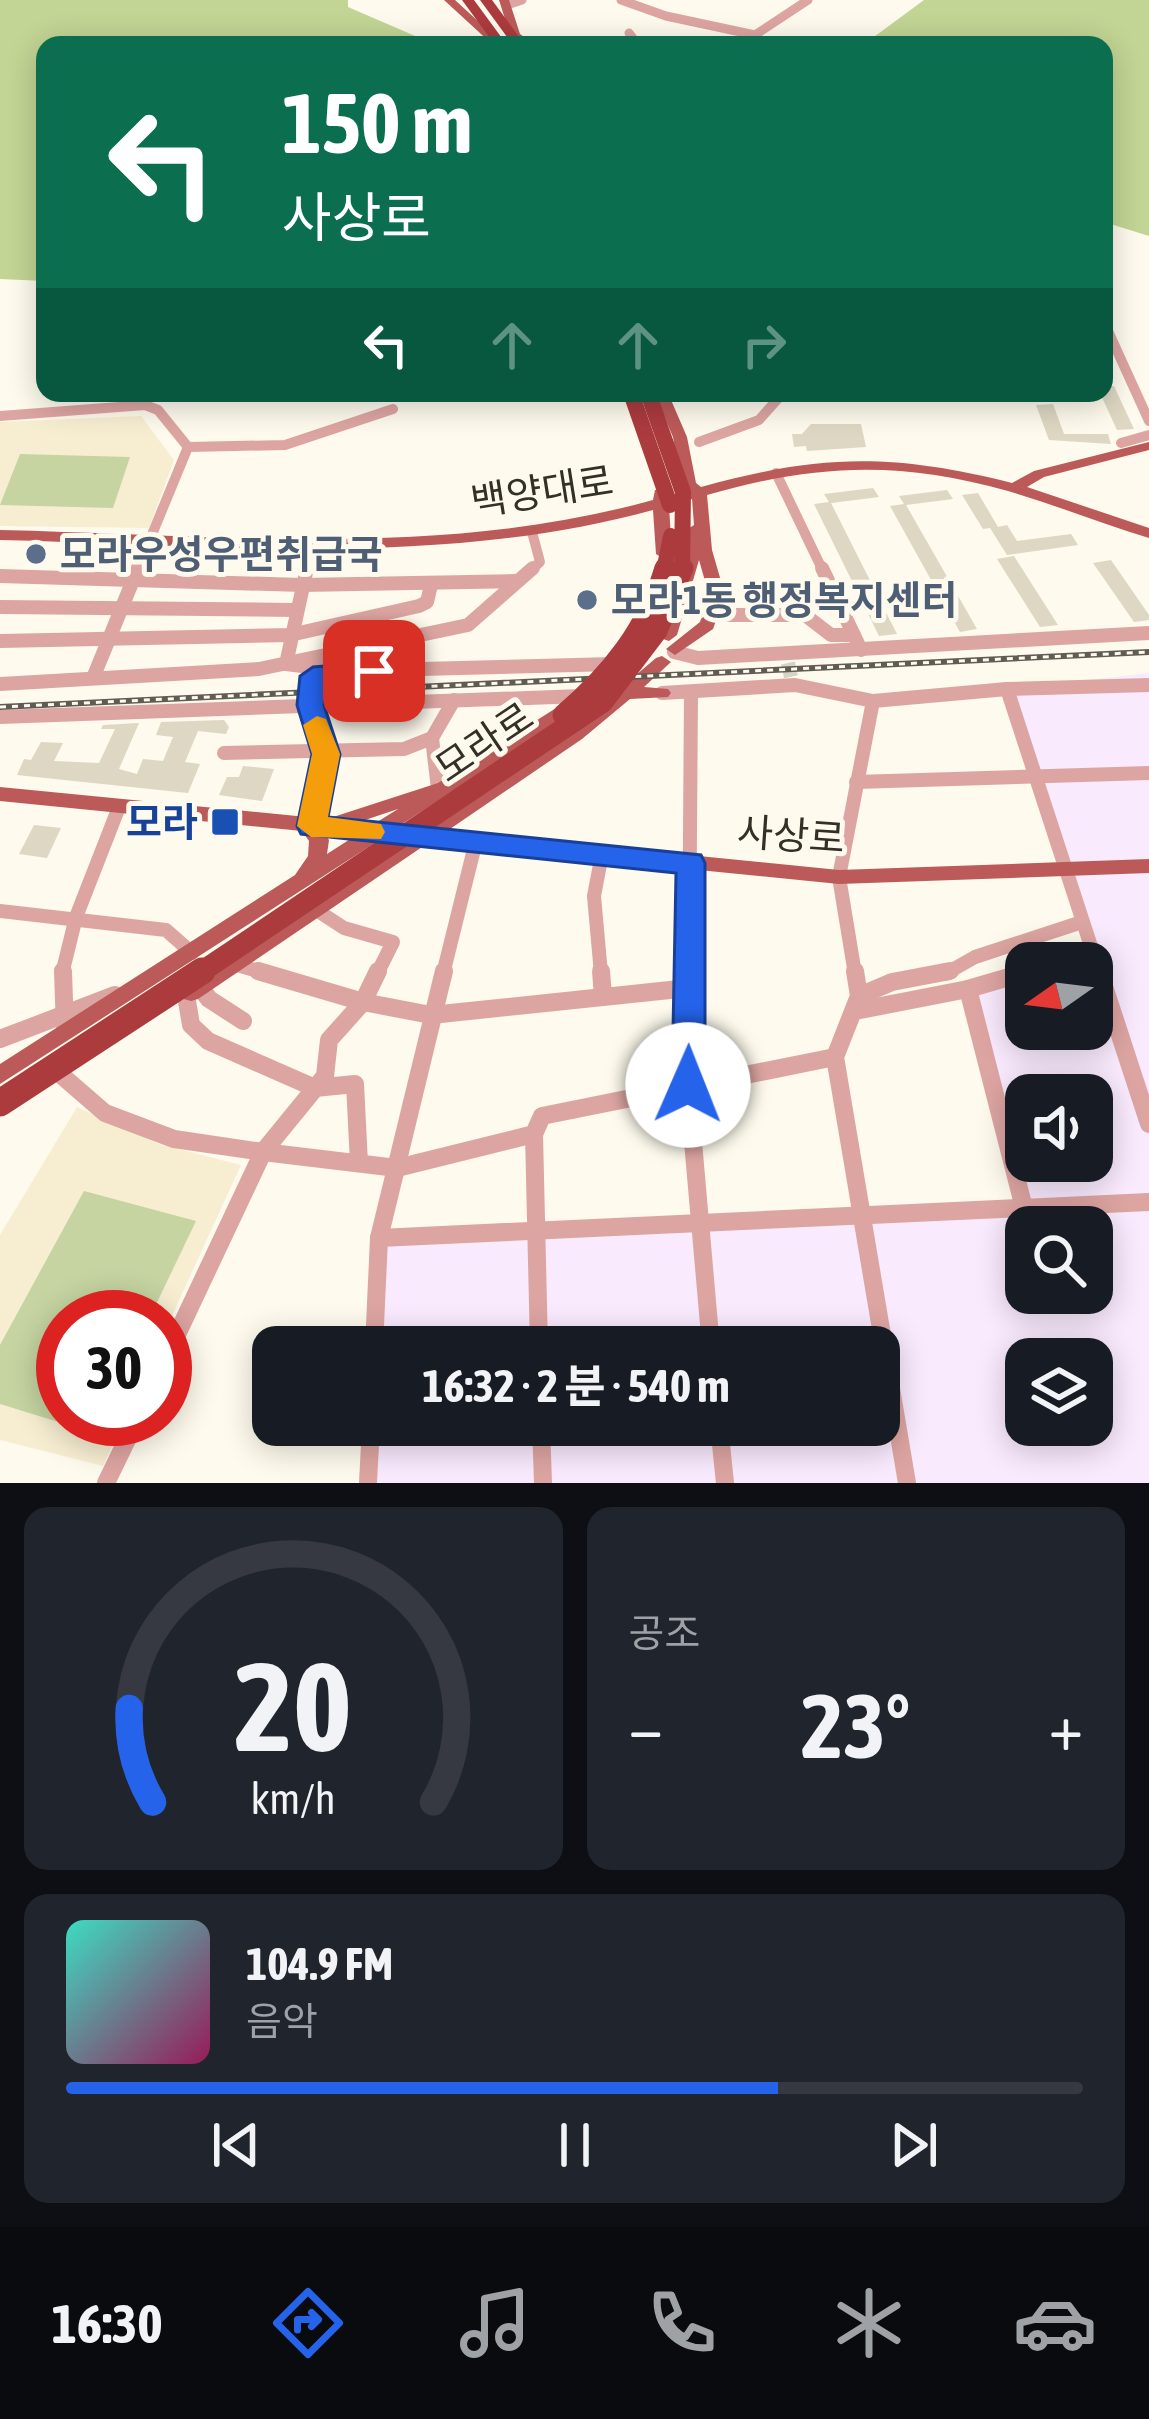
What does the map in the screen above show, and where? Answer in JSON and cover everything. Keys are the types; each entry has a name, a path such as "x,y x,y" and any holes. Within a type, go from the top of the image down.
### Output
{"highway":[{"path":"468,0 494,36"},
{"path":"486,0 514,36"},
{"name":"모라로","path":"0,1087 379,842 535,736 602,681 642,628 668,563 669,492 631,402"},
{"name":"모라로","path":"0,1103 431,821 602,702 657,631 682,568 683,492 651,402"}],"main road":[{"path":"449,0 490,36"},
{"path":"515,1 517,36"},
{"path":"629,402 664,504 662,572 650,610 624,639 619,659 640,663 670,649"},
{"path":"664,402 680,436 717,595 712,615"},
{"path":"634,421 649,408 668,411"},
{"path":"670,649 693,552 689,482 699,442 680,436"},
{"path":"1017,486 1039,473 1149,446"},
{"name":"백양대로","path":"0,536 368,545 532,532 664,504 689,482 726,486 776,472 865,464 916,465 1017,486 1149,532"},
{"path":"623,512 655,479"},
{"path":"689,482 726,486"},
{"name":"모라로","path":"462,834 670,649 697,636 712,615"},
{"path":"636,631 653,629 670,649"},
{"name":"모라로","path":"0,1075 62,1023 192,953 560,715 619,659"},
{"path":"633,686 662,693"},
{"path":"544,697 560,715"},
{"path":"293,886 316,858 319,840 314,827 447,785"},
{"name":"사상로","path":"0,794 426,838 462,834 602,854 839,877 1149,866"},
{"name":"모라로","path":"0,1117 426,838"}],"street":[{"path":"621,0 728,32 755,35 808,0"},
{"path":"722,36 728,32"},
{"path":"1113,342 1149,421"},
{"path":"699,442 765,418 777,402"},
{"path":"0,416 145,405 158,410 188,447"},
{"path":"188,447 285,446 393,410"},
{"path":"1120,443 1149,435"},
{"path":"93,679 188,447"},
{"path":"776,472 861,650"},
{"path":"0,684 286,664 467,626 540,562 532,532"},
{"path":"286,664 314,544"},
{"path":"0,577 302,585 517,581"},
{"path":"0,641 290,634 419,606 427,602 431,585"},
{"path":"0,607 295,610"},
{"path":"712,615 805,615 831,635 854,635"},
{"path":"662,693 691,692 861,650 1149,633"},
{"path":"670,649 698,658 790,670 873,701 1007,689 1149,685"},
{"name":"모라로","path":"286,664 341,671 619,659"},
{"path":"314,827 326,754 311,709 313,676 341,671"},
{"path":"1007,689 1088,942"},
{"path":"691,692 688,1085 709,1326"},
{"path":"0,717 583,696"},
{"path":"224,753 404,749 432,738 454,700"},
{"path":"873,701 839,877 857,1004 836,1057 908,1483"},
{"path":"432,738 447,785"},
{"path":"856,782 1149,772"},
{"path":"0,1039 62,1023 57,1006 75,920 119,807"},
{"path":"375,1326 379,1238 431,1015 462,834"},
{"path":"602,854 594,896 603,997"},
{"path":"0,911 166,930 192,953"},
{"path":"192,1303 263,1152 325,1076 329,1040 363,1002 393,942 344,928 318,911"},
{"path":"857,1004 892,982 943,975 975,957 1082,922"},
{"path":"237,965 363,1002 431,1015 689,988"},
{"path":"857,1004 968,989 1005,978"},
{"path":"968,989 1023,1206"},
{"path":"243,1021 193,991 191,1025 208,1041 316,1088 356,1084 359,1163"},
{"path":"1113,1016 1149,1124"},
{"path":"538,1326 533,1134 542,1116 836,1057"},
{"path":"60,1074 105,1113 122,1120 174,1139 263,1152 397,1168 533,1134"},
{"path":"1066,1206 1149,1202"},
{"path":"379,1238 1005,1209"},
{"path":"106,1483 124,1446"},
{"path":"368,1483 370,1446"},
{"path":"542,1446 543,1483"},
{"path":"721,1446 724,1483"}],"shaded area":[{"path":"141,416 174,460 149,528 0,526 0,422"},
{"path":"1149,673 1149,1483 377,1483 378,1446 900,1446 900,1326 382,1326 385,1249 398,1235 1005,1208 1005,1314 1113,1314 1113,1206 1023,1206 1017,1182 1113,1182 1113,1074 1005,1074 1005,1136 968,989 1005,978 1005,1050 1113,1050 1113,942 1088,942 1007,689"},
{"path":"77,1107 159,1144 241,1165 184,1290 36,1290 36,1446 112,1446 103,1466 0,1440 0,1235"}],"green space":[{"path":"0,0 348,0 348,7 415,36 36,36 36,281 0,279"},
{"path":"924,0 1149,0 1149,236 1113,225 1113,36 875,36"},
{"path":"20,454 130,457 113,508 0,505"},
{"path":"84,1191 196,1221 163,1290 36,1290 36,1415 0,1404 0,1345"}],"building":[{"path":"1113,386 1134,429 1117,430 1104,402 1113,402"},
{"path":"1053,404 1064,434 1108,434 1111,444 1049,440 1036,405"},
{"path":"811,424 861,424 866,447 807,451 806,446 794,447 792,434 802,434"},
{"path":"873,488 879,497 831,503 897,634 879,636 814,504 829,502 824,494"},
{"path":"947,490 953,499 906,505 977,629 960,632 890,506 904,504 899,496"},
{"path":"978,493 998,527 1007,525 1017,541 1071,534 1078,545 1007,555 990,528 983,529 962,495"},
{"path":"1014,556 1058,625 1040,627 997,559"},
{"path":"1111,560 1149,620 1134,622 1093,563"},
{"path":"224,720 229,727 226,734 198,731 185,762 200,764 188,793 17,775 24,759 31,760 41,742 63,743 54,761 99,763 115,729 101,729 103,725 139,723 119,769 137,774 143,759 163,761 173,737 156,735 161,722"},
{"path":"243,766 274,769 262,801 219,795 227,777 239,777"},
{"path":"34,825 61,828 47,858 19,854"}],"tunnel":[{"path":"788,663 791,677"}],"railway":[{"path":"0,707 1149,652"}],"slow traffic":[{"path":"317,725 326,754 311,826 371,832"}],"place":[{"name":"모라우성우편취급국","path":"36,554"},
{"name":"모라1동 행정복지센터","path":"587,600"},
{"name":"모라","path":"225,822"}],"route":[{"path":"374,671 313,676 310,705 326,754 311,826 691,863 688,1085"}]}
